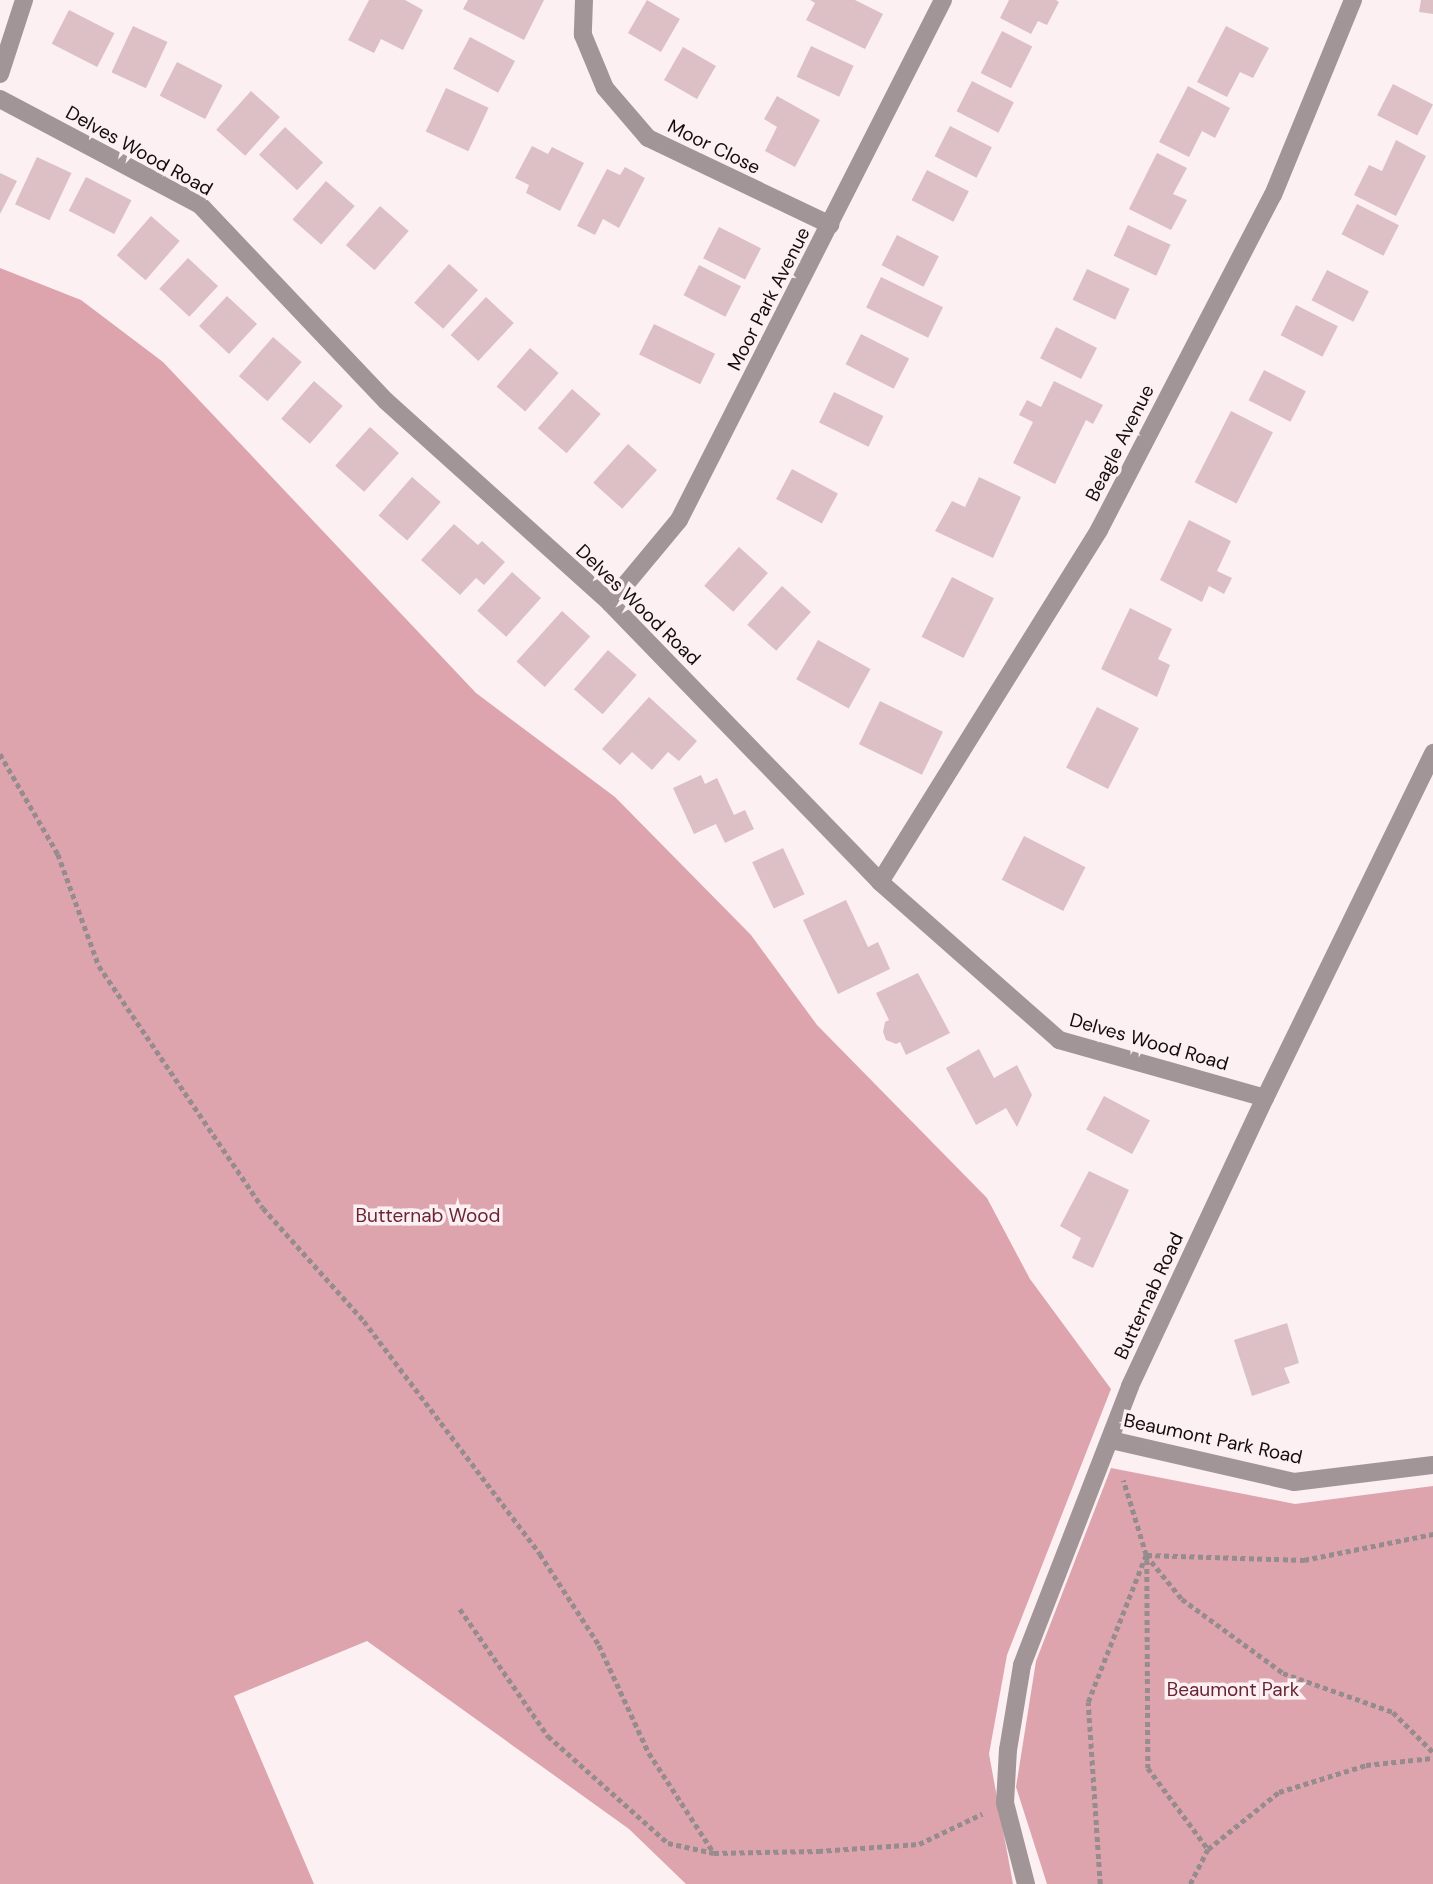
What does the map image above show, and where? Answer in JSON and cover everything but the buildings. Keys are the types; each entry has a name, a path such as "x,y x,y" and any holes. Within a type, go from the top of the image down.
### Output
{"street":[{"path":"0,74 24,0"},
{"name":"Moor Close","path":"584,0 583,35 605,89 649,138 830,225"},
{"name":"Moor Park Avenue","path":"610,603 679,520 943,0"},
{"name":"Beagle Avenue","path":"880,882 1098,530 1273,195 1353,0"},
{"name":"Delves Wood Road","path":"0,99 200,205 386,401 610,603 880,882 1059,1040 1265,1098"},
{"name":"Butternab Road","path":"1026,1884 1005,1803 1008,1750 1022,1665 1061,1558 1111,1440 1130,1386 1265,1098 1433,753"},
{"name":"Beaumont Park Road","path":"1111,1440 1294,1482 1433,1465"}],"path":[{"path":"0,754 58,855 99,966 263,1208 364,1321 540,1554 598,1644 649,1753 713,1853"},
{"path":"1111,1440 1146,1555 1149,1606 1148,1768 1208,1849"},
{"path":"1146,1555 1304,1560 1433,1534"},
{"path":"1146,1555 1182,1599 1283,1673 1393,1712 1433,1752"},
{"path":"1100,1884 1088,1702 1146,1555"},
{"path":"460,1609 548,1736 668,1843 713,1853 818,1851 919,1844 1005,1803"},
{"path":"1189,1884 1208,1849 1279,1792 1366,1765 1433,1758"}],"green space":[{"name":"Butternab Wood","path":"0,268 81,300 163,362 476,693 615,797 751,935 817,1025 987,1198 1030,1279 1111,1389 1007,1655 989,1754 1013,1884 686,1884 629,1829 367,1641 234,1696 314,1884 0,1884"},
{"name":"Beaumont Park","path":"1111,1468 1295,1504 1433,1486 1433,1884 1047,1884 1016,1787 1036,1661"}]}
